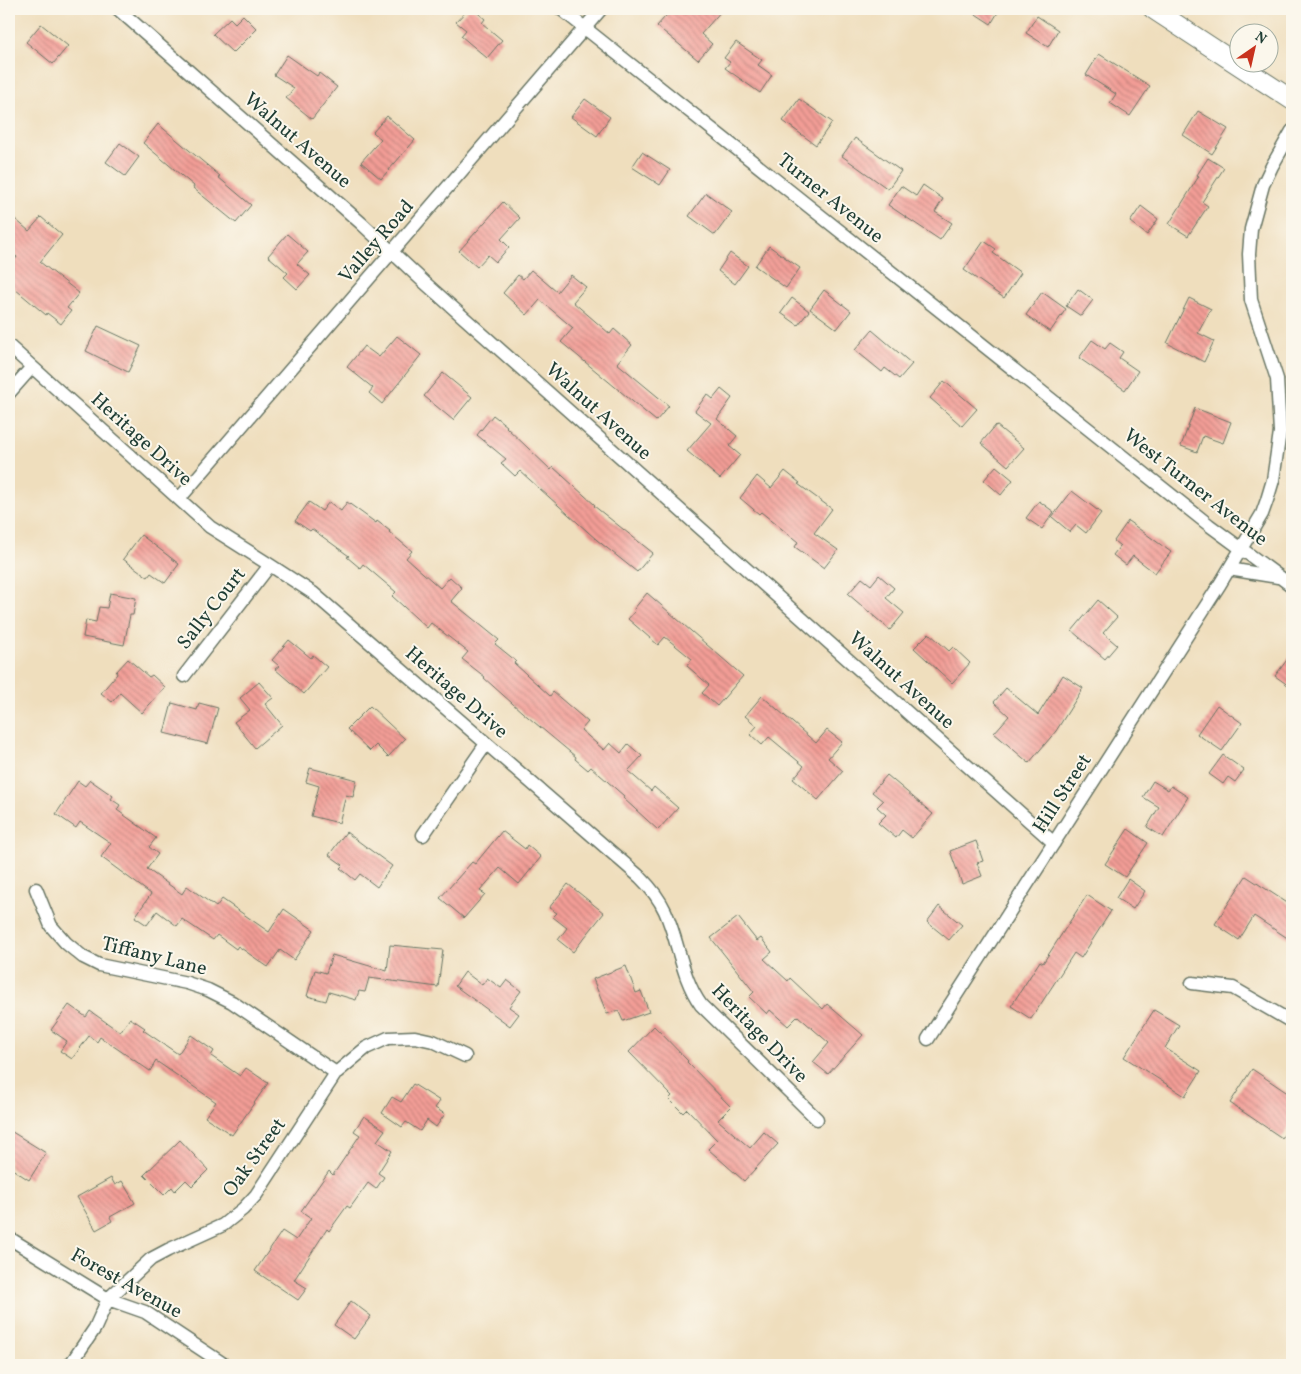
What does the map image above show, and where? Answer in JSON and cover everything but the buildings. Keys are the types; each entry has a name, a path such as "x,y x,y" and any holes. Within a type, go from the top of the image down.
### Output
{"street":[{"name":"Walnut Avenue","path":"118,9 362,223 392,252 1054,843"},
{"name":"Turner Avenue","path":"561,9 1076,419"},
{"name":"Valley Road","path":"179,499 601,9"},
{"path":"1153,9 1292,100"},
{"name":"Hill Street","path":"928,1039 1229,570 1262,514 1274,480 1280,432 1276,379 1251,300 1249,254 1251,229 1263,185 1292,131"},
{"name":"Heritage Drive","path":"9,346 210,527 314,593 640,877 648,885 664,910 672,928 688,984 701,1005 816,1120"},
{"path":"9,393 32,367"},
{"name":"West Turner Avenue","path":"1076,419 1210,525 1292,586"},
{"name":"Sally Court","path":"184,676 270,565"},
{"path":"1229,570 1281,577"},
{"path":"423,835 486,744"},
{"name":"Tiffany Lane","path":"36,889 51,926 66,943 83,957 99,964 187,983 208,990 232,1002 336,1073"},
{"path":"1192,983 1232,988 1292,1022"},
{"name":"Oak Street","path":"70,1365 95,1328 108,1299 151,1259 223,1225 244,1209 256,1195 336,1073 366,1048 388,1038 415,1037 433,1041 465,1056"},
{"name":"Forest Avenue","path":"9,1238 108,1299 145,1312 225,1365"}]}
